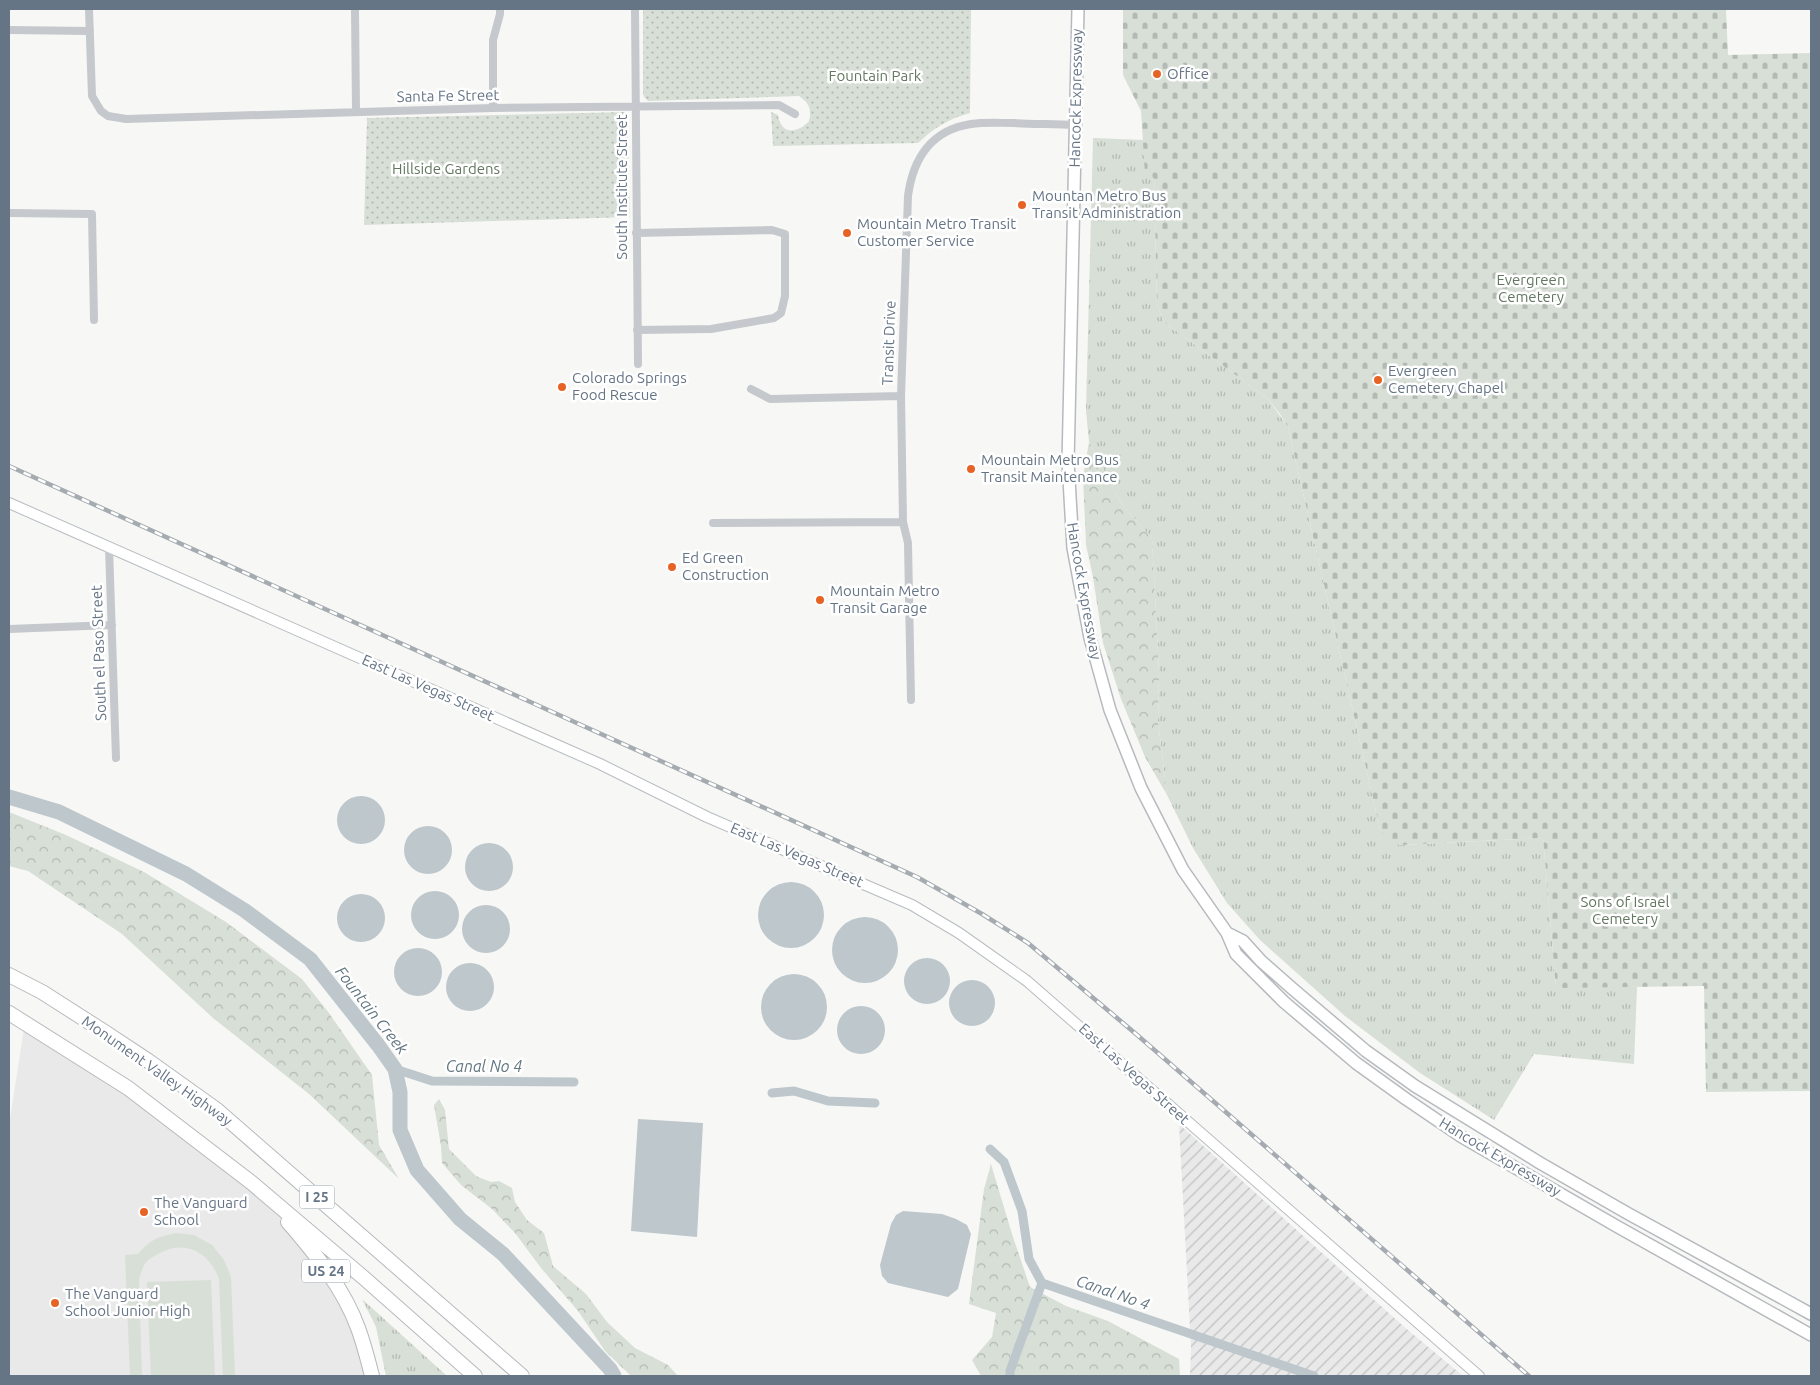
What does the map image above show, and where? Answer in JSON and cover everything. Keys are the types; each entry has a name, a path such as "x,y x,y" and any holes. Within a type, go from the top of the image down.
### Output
{"highway":[{"name":"Monument Valley Highway","path":"9,975 42,992 110,1036 217,1110 522,1376"},
{"name":"Monument Valley Highway","path":"9,1013 128,1088 252,1183 475,1376"},
{"name":"US 24","path":"252,1183 305,1242 335,1284 358,1327 372,1376"}],"main road":[{"name":"Hancock Expressway","path":"1078,9 1068,462 1073,548 1090,638 1110,710 1141,788 1183,870 1226,932 1236,954 1284,1002 1356,1064 1462,1137 1618,1227 1811,1334"},
{"name":"Hancock Expressway","path":"1226,932 1244,941 1261,961 1301,996 1366,1051 1415,1086 1556,1172 1811,1314"}],"street":[{"path":"9,30 90,31 90,9"},
{"path":"355,9 356,112"},
{"path":"494,108 493,40 500,9"},
{"name":"South Institute Street","path":"635,9 638,364"},
{"name":"Santa Fe Street","path":"90,31 90,89 95,103 108,116 126,119 494,108 779,105 795,114"},
{"name":"Transit Drive","path":"911,700 908,543 903,522 901,396 908,196 914,167 930,144 941,135 955,128 970,124 1075,125"},
{"path":"9,213 92,214 94,320"},
{"path":"636,233 772,230 785,234 785,296 781,313 774,318 711,328 637,330"},
{"path":"751,389 770,399 901,396"},
{"name":"East Las Vegas Street","path":"9,503 600,764 707,817 912,905 959,933 1027,981 1479,1376"},
{"path":"713,523 903,522"},
{"name":"South el Paso Street","path":"109,547 116,758"},
{"path":"9,628 112,625"}],"shaded area":[{"path":"361,796 370,798 378,803 383,811 385,820 383,829 378,837 370,842 361,844 352,842 344,837 339,829 337,820 339,811 344,803 352,798"},
{"path":"428,826 437,828 445,833 450,841 452,850 450,859 445,867 437,872 428,874 419,872 411,867 406,859 404,850 406,841 411,833 419,828"},
{"path":"489,843 498,845 506,850 511,858 513,867 511,876 506,884 498,889 489,891 480,889 472,884 467,876 465,867 467,858 472,850 480,845"},
{"path":"797,882 815,891 822,902 824,915 822,928 815,939 804,946 785,948 767,939 760,928 758,909 767,891 778,884"},
{"path":"435,891 444,893 452,898 457,906 459,915 457,924 452,932 444,937 435,939 426,937 418,932 413,924 411,915 413,906 418,898 426,893"},
{"path":"361,894 370,896 378,901 383,909 385,918 383,927 378,935 370,940 361,942 352,940 344,935 339,927 337,918 339,909 344,901 352,896"},
{"path":"486,905 495,907 503,912 508,920 510,929 508,938 503,946 495,951 486,953 477,951 469,946 464,938 462,929 464,920 469,912 477,907"},
{"path":"871,917 889,926 896,937 898,950 896,963 889,974 878,981 859,983 841,974 834,963 832,944 841,926 852,919"},
{"path":"418,948 427,950 435,955 440,963 442,972 440,981 435,989 427,994 418,996 409,994 401,989 396,981 394,972 396,963 401,955 409,950"},
{"path":"923,958 931,958 940,962 946,968 950,981 946,994 940,1000 931,1004 923,1004 914,1000 908,994 904,985 904,977 908,968 914,962"},
{"path":"470,963 479,965 487,970 492,978 494,987 492,996 487,1004 479,1009 470,1011 461,1009 453,1004 448,996 446,987 448,978 453,970 461,965"},
{"path":"800,974 818,983 825,994 827,1007 825,1020 818,1031 807,1038 788,1040 770,1031 763,1020 761,1001 770,983 781,976"},
{"path":"968,980 976,980 985,984 991,990 995,1003 991,1016 985,1022 976,1026 968,1026 959,1022 953,1016 949,1007 949,999 953,990 959,984"},
{"path":"856,1006 866,1006 878,1013 885,1025 885,1035 878,1047 866,1054 856,1054 848,1050 841,1043 837,1035 837,1025 841,1017 848,1010"},
{"name":"The Vanguard School","path":"25,1022 252,1183 305,1242 335,1284 371,1376 9,1376 9,1125"},
{"path":"638,1119 703,1123 697,1237 631,1231"},
{"path":"1179,1124 1402,1325 1463,1376 1190,1376 1191,1347"},
{"path":"903,1211 942,1214 967,1225 971,1234 958,1289 948,1297 888,1283 882,1276 880,1265 891,1224 896,1215"}],"green space":[{"name":"Fountain Park","path":"643,9 971,9 970,113 942,125 918,143 773,146 771,112 778,115 782,126 790,130 800,128 809,121 809,107 799,96 648,101 644,97"},
{"name":"Evergreen Cemetery","path":"1123,9 1726,9 1728,55 1811,53 1811,1091 1706,1092 1704,986 1556,988 1543,838 1399,845 1388,840 1380,829 1288,427 1268,399 1163,321 1157,304 1154,178 1145,174 1141,111 1123,75"},
{"name":"Hillside Gardens","path":"627,112 630,217 364,225 367,118"},
{"path":"1093,138 1144,140 1154,178 1157,304 1163,321 1268,399 1288,427 1380,829 1399,845 1543,838 1556,987 1637,987 1634,1064 1534,1054 1494,1120 1420,1073 1345,1016 1260,940 1227,903 1193,848 1167,795 1158,721 1159,672 1152,539 1121,503 1089,442 1086,411"},
{"path":"1089,442 1121,503 1152,539 1159,672 1158,721 1167,795 1145,757 1121,699 1103,643 1086,545 1083,477"},
{"path":"9,812 66,835 144,872 226,922 302,979 329,1013 372,1075 379,1145 399,1179 309,1094 213,1018 122,934 28,871 9,866"},
{"path":"439,1099 445,1110 449,1149 476,1176 491,1182 499,1181 512,1188 515,1202 527,1220 544,1233 553,1266 586,1294 607,1322 635,1348 668,1365 678,1376 631,1376 605,1351 578,1311 541,1268 515,1233 492,1209 461,1185 442,1163 434,1105"},
{"path":"991,1164 1030,1287 1066,1306 1108,1321 1179,1359 1180,1376 981,1376 972,1360 992,1337 996,1313 969,1304 984,1189"},
{"path":"176,1233 194,1235 212,1245 224,1260 231,1277 235,1376 223,1376 219,1279 210,1262 203,1256 188,1248 179,1248 170,1249 149,1259 142,1270 139,1280 142,1376 130,1376 125,1255 138,1254 146,1245 154,1240"},
{"path":"211,1280 215,1376 151,1376 147,1282"},
{"path":"362,1299 447,1376 386,1376 376,1327"}],"waterway":[{"name":"Fountain Creek","path":"9,797 59,812 186,874 244,910 310,959 395,1069 400,1092 400,1130 417,1170 460,1219 503,1254 610,1369 614,1376"},
{"name":"Canal No 4","path":"395,1069 432,1081 574,1082"},
{"name":"Canal No 4","path":"772,1093 794,1091 828,1101 875,1103"},
{"name":"Canal No 4","path":"990,1149 1004,1162 1022,1211 1029,1259 1042,1283 1314,1376"},
{"path":"1010,1376 1010,1371 1042,1283"}],"railway":[{"path":"9,466 917,877 982,914 1028,943 1136,1034 1529,1376"}],"place":[{"name":"Office","path":"1157,74"},
{"name":"Mountan Metro Bus Transit Administration","path":"1022,205"},
{"name":"Mountain Metro Transit Customer Service","path":"847,233"},
{"name":"Evergreen Cemetery Chapel","path":"1378,380"},
{"name":"Colorado Springs Food Rescue","path":"562,387"},
{"name":"Mountain Metro Bus Transit Maintenance","path":"971,469"},
{"name":"Ed Green Construction","path":"672,567"},
{"name":"Mountain Metro Transit Garage","path":"820,600"},
{"name":"The Vanguard School","path":"144,1212"},
{"name":"The Vanguard School Junior High","path":"55,1303"}],"park label":[{"name":"Sons of Israel Cemetery","path":"1625,910"}]}
